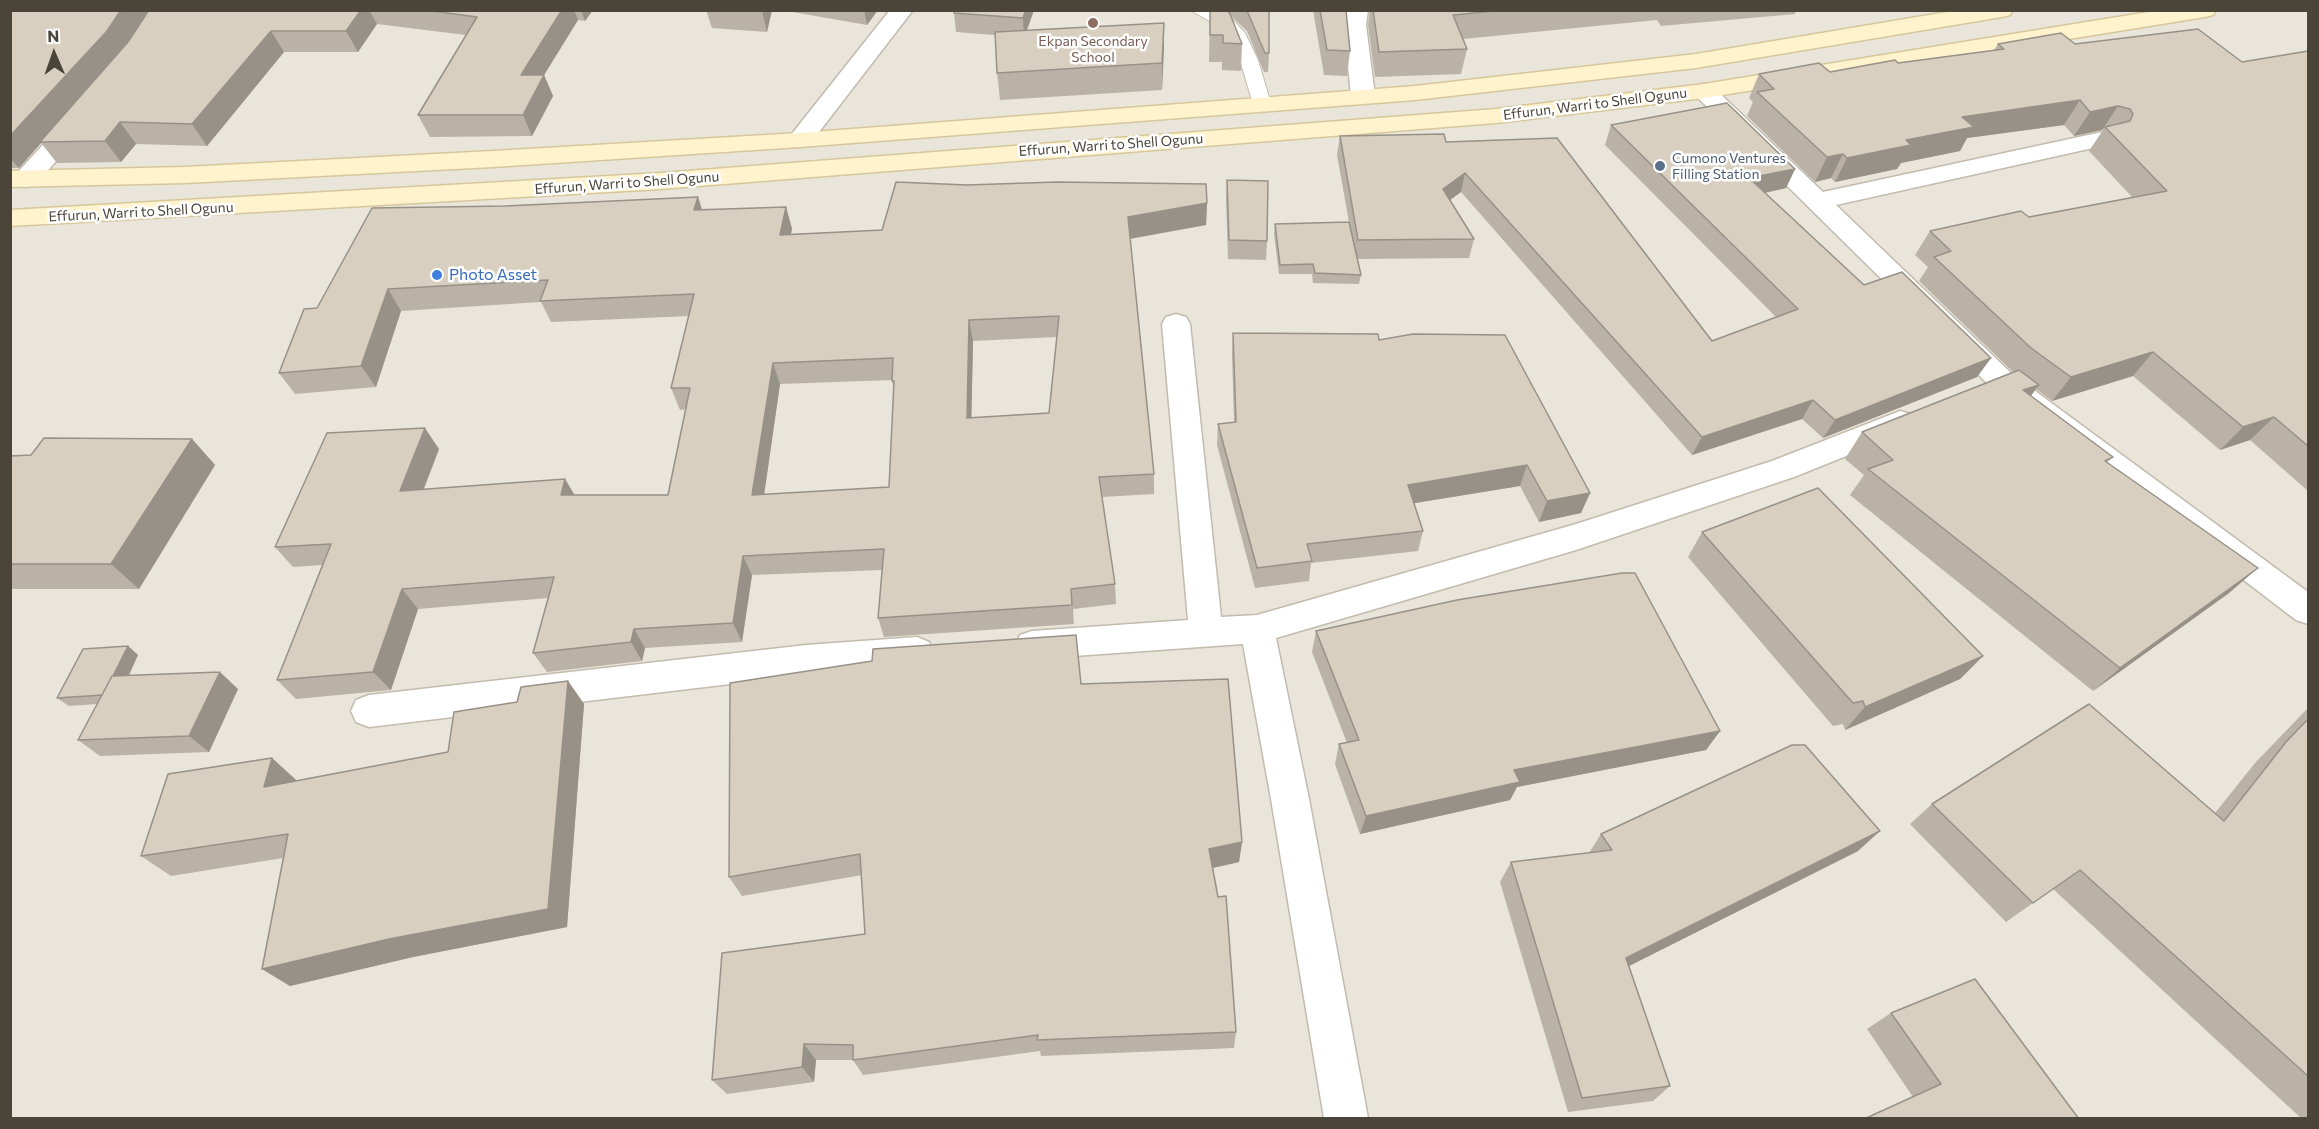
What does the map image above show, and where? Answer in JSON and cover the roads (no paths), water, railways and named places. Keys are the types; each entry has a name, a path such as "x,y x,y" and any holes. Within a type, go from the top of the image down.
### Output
{"main road":[{"name":"Effurun, Warri to Shell Ogunu","path":"18,179 184,175 800,140 1415,93 1696,61 2002,10"},
{"name":"Effurun, Warri to Shell Ogunu","path":"10,218 661,182 1496,116 1704,91 2205,10"}],"street":[{"path":"800,140 902,10"},
{"path":"1357,10 1355,25 1363,96"},
{"path":"1704,91 2002,381 2308,610"},
{"path":"18,179 92,106"},
{"path":"1818,201 2102,139"},
{"path":"1176,324 1206,633"},
{"path":"1969,394 2002,381"},
{"path":"1006,646 1257,629 1587,534 1783,469 1926,412"},
{"path":"1257,629 1290,799 1346,1119"},
{"path":"369,711 806,660 947,650"}],"lane":[{"path":"1198,10 1226,23 1239,37 1249,60 1262,104"}],"place":[{"name":"Ekpan Secondary School","path":"1093,23"},
{"name":"Cumono Ventures Filling Station","path":"1660,166"},
{"name":"Photo Asset","path":"437,275"}]}
